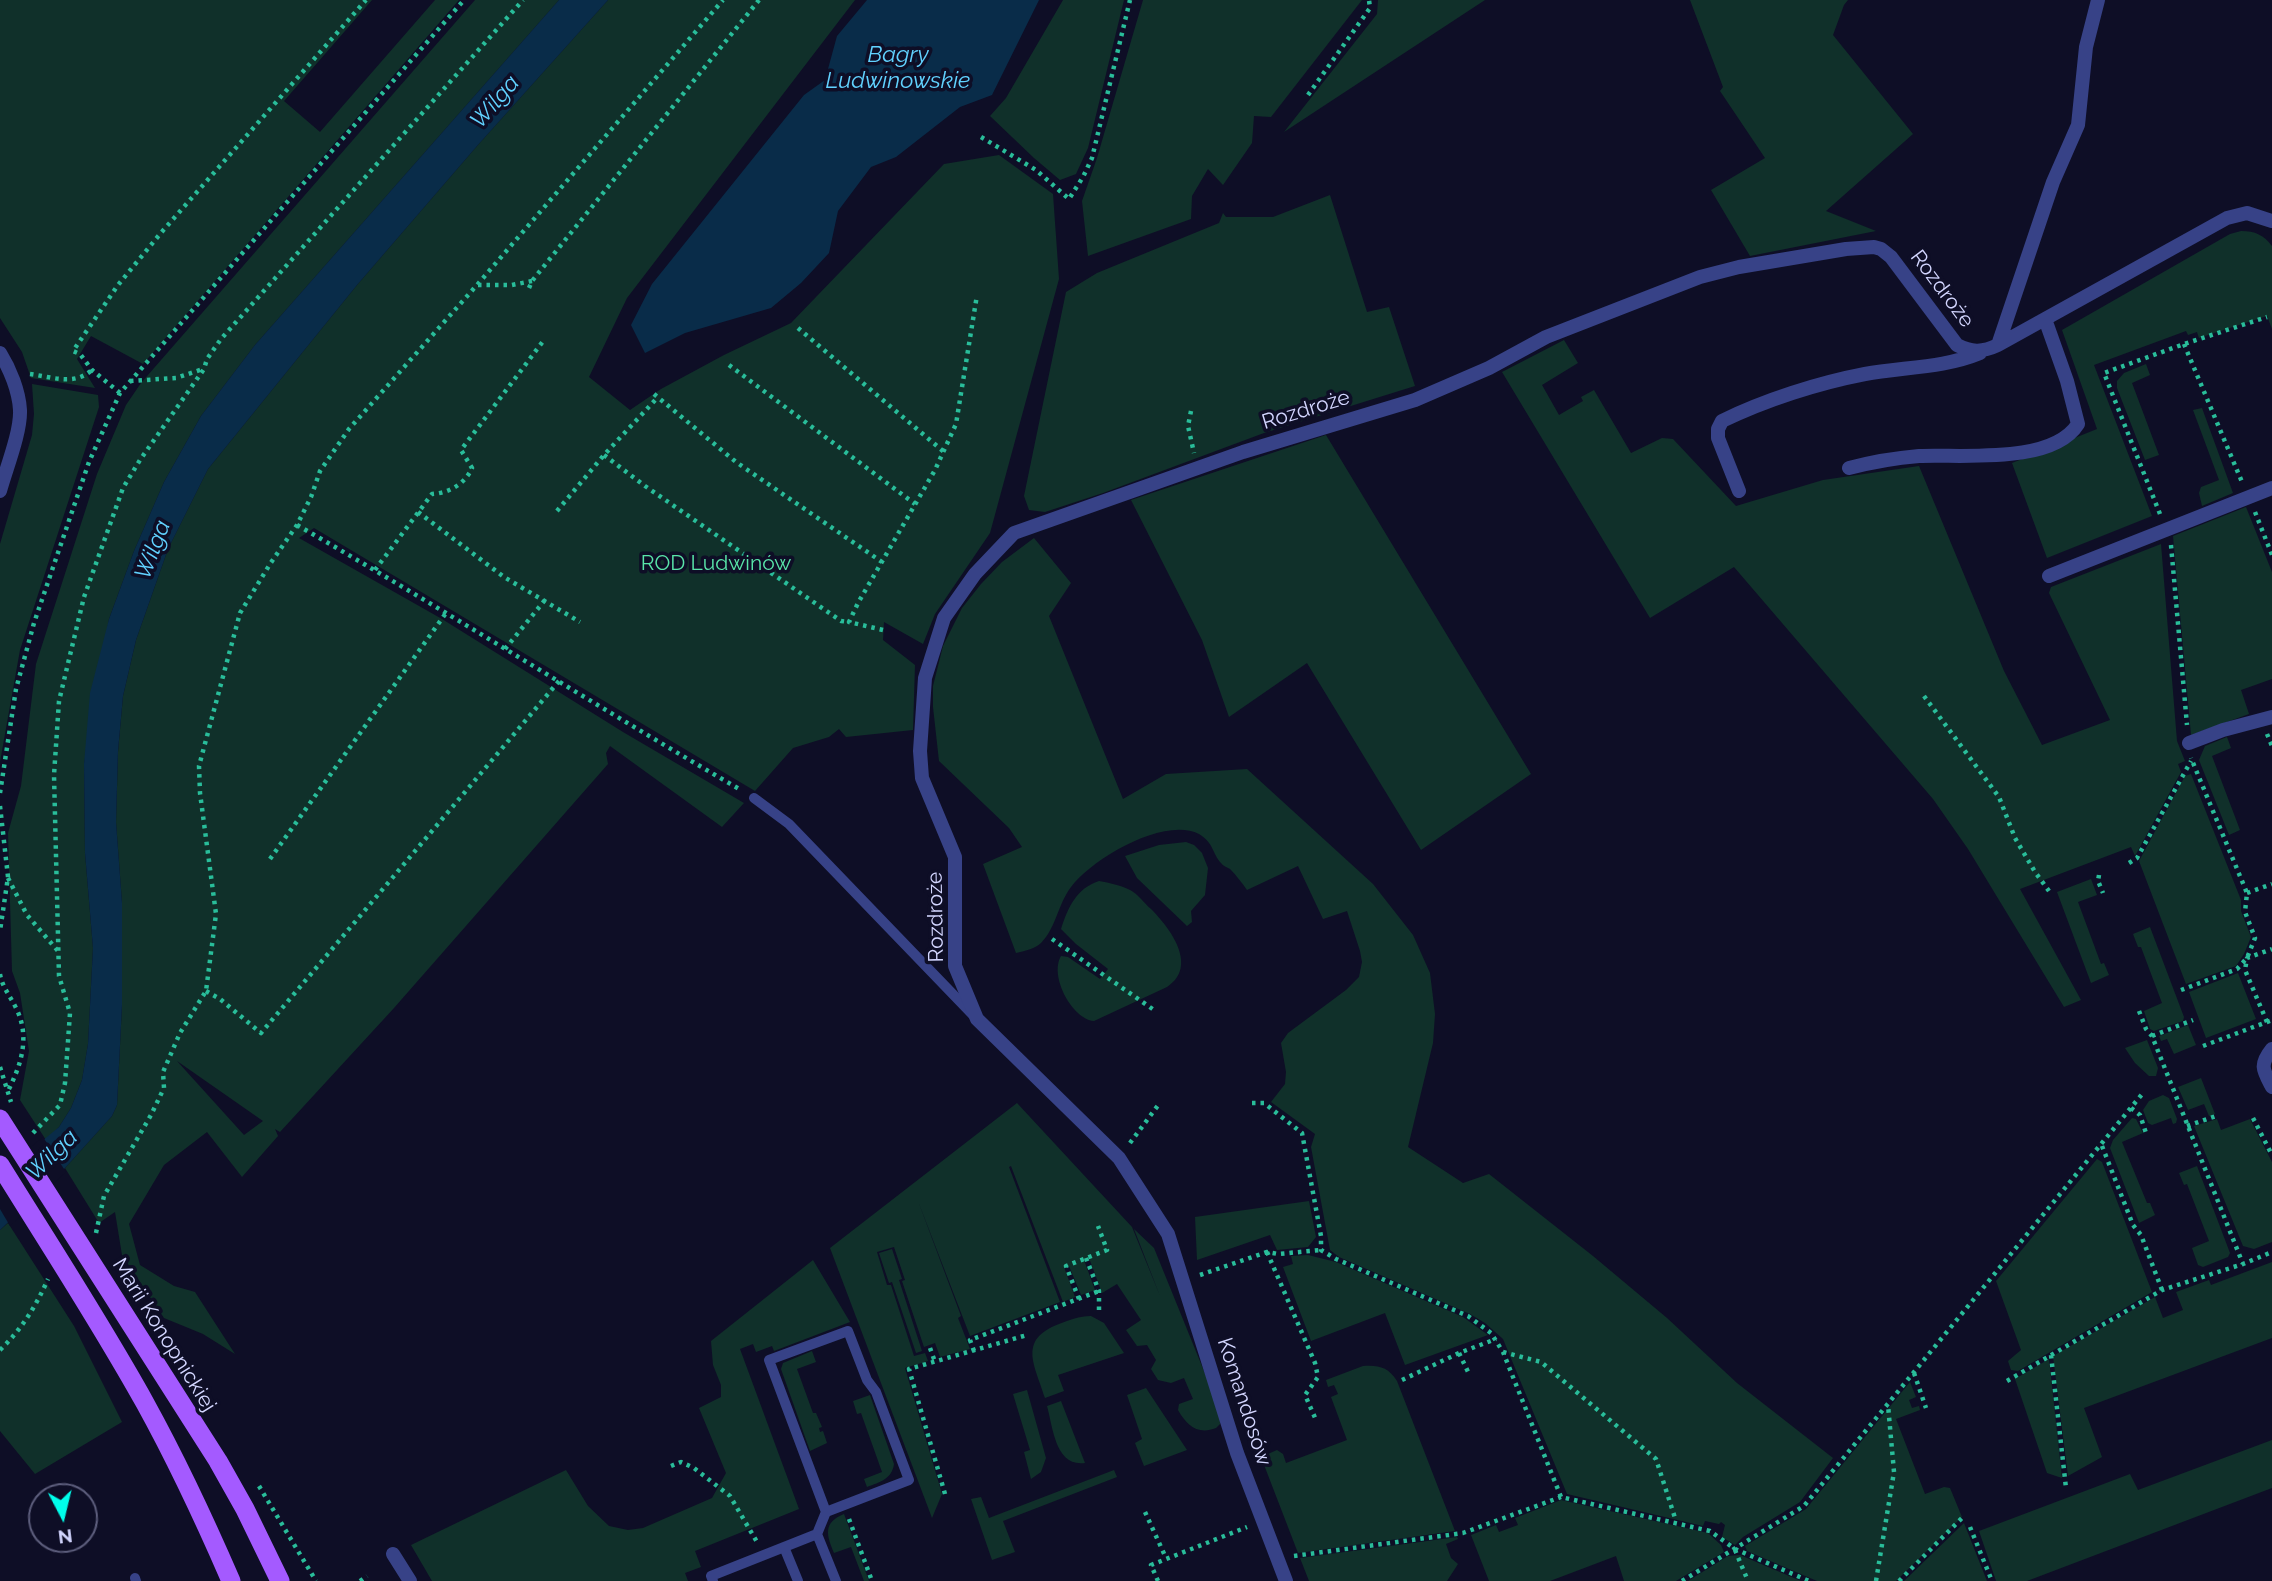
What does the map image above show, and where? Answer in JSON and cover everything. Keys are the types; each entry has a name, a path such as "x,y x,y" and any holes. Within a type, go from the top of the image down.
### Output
{"main road":[{"name":"Marii Konopnickiej","path":"7,1113 88,1239 218,1461 280,1581"},
{"path":"0,1165 144,1401 231,1581"}],"street":[{"name":"Rozdroże","path":"1168,1234 1119,1158 977,1018 956,966 955,857 922,778 919,751 925,678 944,618 975,574 1014,533 1242,452 1415,400 1489,368 1546,337 1700,277 1739,267 1846,249 1874,247 1886,252 1953,342 1967,350 1991,348 2053,182 2078,125 2086,47 2098,0"},
{"path":"1739,491 1718,438 1722,421 1846,378 1948,363 1991,348 2227,218 2247,213 2272,221"},
{"path":"1849,468 1885,459 1908,457 2017,454 2072,433 2078,424 2076,407 2045,319"},
{"path":"0,353 12,377 20,410 0,491"},
{"path":"2049,576 2272,488"},
{"path":"2189,744 2223,730 2272,718"},
{"path":"2272,1049 2264,1059 2264,1070 2272,1087"},
{"name":"Komandosów","path":"1168,1234 1237,1453 1286,1581"},
{"path":"393,1554 410,1581"}],"lane":[{"path":"754,798 789,824 977,1018"},
{"path":"826,1511 909,1480 876,1392 867,1380 848,1331 769,1360 826,1511 817,1534 836,1581"},
{"path":"713,1581 711,1576 817,1534"},
{"path":"785,1547 798,1581"}],"path":[{"path":"120,393 73,351 118,285 160,234 366,0"},
{"path":"0,793 16,690 34,623 89,462 120,393 464,0"},
{"path":"27,1138 46,1122 60,1105 65,1083 70,1013 59,976 54,775 59,701 84,597 123,488 147,449 204,369 207,359 221,339 523,0"},
{"path":"88,1239 104,1196 152,1115 164,1088 163,1072 180,1032 206,991 216,914 199,766 240,613 297,525 320,471 349,429 723,0"},
{"path":"529,288 759,0"},
{"path":"981,137 1036,170 1069,199 1092,158 1130,0"},
{"path":"1308,94 1370,8 1369,0"},
{"path":"477,285 512,285 532,281"},
{"path":"849,622 944,452 956,424 977,295"},
{"path":"2203,1046 2269,1021 2245,970 2255,938 2245,912 2247,893 2192,761 2170,537 2104,373 2267,317"},
{"path":"798,328 944,452"},
{"path":"375,570 432,494 443,493 468,478 472,468 461,450 544,340"},
{"path":"2184,344 2272,555"},
{"path":"729,365 915,504"},
{"path":"129,381 176,378 204,369"},
{"path":"12,377 26,373 72,380 85,376 92,370"},
{"path":"557,511 656,395 736,461 882,562"},
{"path":"1191,411 1188,426 1196,468"},
{"path":"604,455 841,621 883,630"},
{"path":"418,512 504,577 580,622"},
{"path":"297,525 620,715 632,726 754,798"},
{"path":"2265,535 2272,533"},
{"path":"505,649 545,600"},
{"path":"270,859 446,613"},
{"path":"206,991 220,999 261,1033 559,681"},
{"path":"1924,696 1999,797 2015,838 2049,891"},
{"path":"632,726 635,720"},
{"path":"696,764 700,758"},
{"path":"2129,863 2137,859 2192,761"},
{"path":"723,780 727,774"},
{"path":"0,806 8,877 0,931"},
{"path":"2098,875 2102,893"},
{"path":"8,877 27,915 59,952"},
{"path":"2247,893 2272,884"},
{"path":"1052,939 1154,1010"},
{"path":"2181,990 2237,969 2247,958 2272,948"},
{"path":"0,974 2,984 18,1012 23,1035 19,1068 7,1092"},
{"path":"2139,1012 2152,1036 2243,1264"},
{"path":"2152,1036 2193,1020"},
{"path":"0,1067 7,1092 7,1113"},
{"path":"1682,1581 1804,1506 2143,1093"},
{"path":"1252,1103 1264,1103 1302,1133 1321,1236 1321,1250"},
{"path":"1125,1149 1159,1104"},
{"path":"2131,1108 2140,1115 2146,1133"},
{"path":"2188,1126 2216,1116"},
{"path":"2253,1118 2272,1155"},
{"path":"2102,1145 2162,1290"},
{"path":"1079,1299 1066,1266 1107,1250 1098,1226"},
{"path":"1182,1280 1267,1252 1278,1254 1321,1250 1468,1316 1496,1339 1503,1352 1560,1497"},
{"path":"1267,1252 1315,1363 1318,1377 1305,1395 1316,1420"},
{"path":"2007,1381 2162,1290 2272,1252"},
{"path":"1086,1258 1099,1292 1098,1311"},
{"path":"0,1350 17,1333 37,1304 49,1278"},
{"path":"974,1351 970,1340 1099,1292"},
{"path":"945,1493 909,1369 1027,1335"},
{"path":"1402,1380 1496,1339"},
{"path":"930,1348 935,1362"},
{"path":"1503,1352 1541,1362 1656,1459 1677,1522"},
{"path":"1459,1353 1469,1376"},
{"path":"2051,1355 2066,1488"},
{"path":"1914,1372 1926,1408"},
{"path":"1876,1581 1894,1472 1888,1404"},
{"path":"671,1466 681,1462 694,1468 730,1496 765,1555"},
{"path":"1293,1556 1463,1533 1560,1497 1710,1531 1735,1549 1809,1581"},
{"path":"843,1505 872,1581"},
{"path":"1145,1512 1166,1558"},
{"path":"1899,1581 1965,1515"},
{"path":"1158,1581 1151,1564 1254,1524"},
{"path":"1970,1527 1992,1581"},
{"path":"1735,1549 1748,1581"},
{"path":"360,1581 367,1576"}],"green space":[{"path":"0,0 372,0 284,101 320,132 435,0 459,0 143,364 91,336 77,359 95,388 31,378 22,352 0,318"},
{"path":"475,0 559,0 255,345 201,416 164,482 134,551 109,619 84,764 85,853 93,948 88,1044 82,1080 71,1108 59,1127 46,1140 20,1100 29,1051 20,993 12,971 8,833 21,786 36,664 97,474 126,405 141,383"},
{"name":"ROD Ludwinów","path":"608,0 855,0 627,298 589,377 630,410 661,389 791,323 944,164 999,155 1053,194 1059,279 990,533 935,614 923,644 884,622 883,640 915,665 913,730 846,737 839,729 829,737 793,748 755,791 314,528 299,538 442,619 623,732 744,803 722,827 610,746 606,753 608,764 394,1008 280,1132 275,1129 278,1136 242,1177 207,1132 164,1165 129,1224 140,1265 174,1286 195,1292 235,1354 203,1334 164,1318 122,1255 115,1212 99,1223 65,1168 112,1116 117,1105 122,1005 122,903 116,822 123,696 136,640 168,549 208,469 357,285","holes":["177,1061 263,1121 244,1135"]},
{"path":"1063,0 1124,0 1088,148 1076,174 1060,180 990,116 1006,98"},
{"path":"1143,0 1362,0 1271,117 1254,116 1252,143 1223,185 1208,169 1192,196 1191,219 1088,256 1082,201"},
{"path":"1378,0 1485,0 1284,132 1377,14"},
{"path":"1690,0 1848,0 1833,35 1913,134 1826,211 1876,231 1750,256 1711,190 1765,158 1720,91 1723,87"},
{"path":"1330,195 1367,312 1389,307 1415,386 1264,433 1045,512 1029,510 1024,496 1066,292 1097,273 1219,223 1223,213 1226,217 1273,217"},
{"path":"2241,231 2259,234 2272,246 2272,329 2267,316 2199,338 2197,332 2188,335 2186,331 2094,365 2152,516 2047,558 2012,463 2097,429 2062,330 2230,234"},
{"path":"1564,340 1578,363 1542,385 1559,415 1583,401 1581,397 1594,390 1631,453 1662,438 1673,439 1736,506 1823,480 1919,466 2004,671 2042,745 2110,720 2049,593 2051,587 2161,544 2177,741 2185,761 2178,764 2181,772 2135,856 2131,847 2020,889 2081,1000 2064,1007 1968,849 1933,799 1734,567 1650,618 1502,372"},
{"path":"2146,364 2150,375 2132,383 2159,455 2145,460 2117,388 2117,381 2124,373"},
{"path":"32,384 98,395 99,407 20,650 0,762 0,544 32,435"},
{"path":"2202,408 2233,493 2202,506 2199,493 2201,487 2219,480 2193,410"},
{"path":"1326,435 1531,774 1421,850 1307,663 1229,717 1202,640 1131,500"},
{"path":"2246,507 2272,572 2272,679 2241,690 2249,714 2191,735 2173,536"},
{"path":"1034,538 1071,583 1049,616 1123,799 1166,774 1247,769 1373,884 1413,935 1430,973 1435,1014 1433,1043 1408,1147 1463,1183 1489,1174 1667,1318 1737,1383 1833,1458 1800,1502 1743,1537 1735,1545 1722,1537 1725,1525 1721,1522 1719,1524 1705,1521 1703,1526 1567,1494 1503,1339 1470,1314 1339,1257 1330,1250 1311,1147 1315,1134 1271,1102 1285,1084 1286,1072 1281,1043 1288,1033 1346,990 1359,977 1362,962 1347,911 1323,919 1298,866 1247,890 1218,859 1208,841 1199,834 1184,830 1149,835 1112,853 1081,876 1071,887 1041,943 1016,953 983,864 1022,847 1009,828 939,761 933,686 943,646 962,608 1002,562"},
{"path":"2227,737 2231,748 2212,756 2240,830 2229,835 2199,760 2205,746"},
{"path":"2191,774 2241,900 2241,911 2251,937 2236,966 2186,984 2139,861 2185,776"},
{"path":"1186,842 1202,853 1208,868 1205,895 1191,911 1192,922 1187,926 1137,878 1125,856 1159,845"},
{"path":"2091,879 2097,895 2078,902 2101,964 2104,963 2109,975 2091,983 2057,892"},
{"path":"1099,881 1119,885 1133,892 1158,917 1178,947 1181,969 1167,987 1094,1021 1078,1013 1071,1005 1060,985 1058,964 1061,956 1068,957 1100,979 1108,969 1061,929 1074,899 1085,888"},
{"path":"2150,927 2184,1017 2183,1021 2154,1031 2150,1029 2144,1011 2162,1003 2141,947 2138,947 2133,934"},
{"path":"2238,973 2256,1019 2206,1038 2189,992"},
{"path":"2188,1025 2196,1045 2174,1054 2167,1039 2161,1041 2159,1036"},
{"path":"2147,1040 2158,1068 2156,1076 2149,1076 2135,1063 2125,1048"},
{"path":"2201,1078 2215,1114 2209,1116 2204,1104 2188,1110 2178,1087"},
{"path":"2163,1095 2169,1098 2176,1123 2173,1124 2171,1118 2152,1125 2148,1123 2143,1110 2149,1101"},
{"path":"1017,1103 1132,1227 1160,1296 1134,1229 1154,1248 1221,1413 1220,1424 1210,1430 1198,1430 1185,1421 1178,1410 1179,1404 1193,1399 1184,1378 1171,1383 1158,1380 1151,1369 1156,1360 1147,1345 1137,1346 1126,1330 1141,1320 1117,1284 1102,1293 1089,1258 1084,1260 1095,1290 1081,1295 1069,1266 1064,1267 1075,1297 1063,1302 1011,1166 1009,1167 1060,1302 970,1336 918,1201 961,1316 958,1318 970,1349 940,1357 935,1343 924,1347 902,1281 905,1280 894,1247 877,1252 887,1285 891,1285 914,1356 925,1353 928,1361 905,1368 942,1494 932,1518 830,1248"},
{"path":"2132,1118 2136,1119 2143,1133 2122,1142 2147,1203 2150,1203 2155,1215 2139,1223 2110,1148 2113,1140"},
{"path":"2217,1119 2221,1130 2250,1119 2272,1162 2272,1242 2254,1249 2243,1246 2194,1126"},
{"path":"2097,1159 2102,1162 2152,1292 2018,1371 2011,1370 2008,1361 2021,1350 1996,1281"},
{"path":"2197,1166 2230,1253 2228,1257 2203,1267 2198,1265 2192,1248 2209,1241 2187,1184 2184,1185 2179,1173"},
{"path":"1309,1201 1316,1237 1308,1247 1277,1250 1270,1235 1197,1260 1195,1217"},
{"path":"8,1223 74,1326 122,1422 35,1474 0,1431 0,1230"},
{"path":"892,1249 922,1351 916,1353 892,1282 889,1283 879,1253"},
{"path":"1308,1255 1336,1262 1463,1317 1488,1335 1405,1365 1385,1313 1311,1341 1283,1267 1293,1264 1291,1256"},
{"path":"813,1260 850,1322 774,1351 772,1346 756,1352 753,1344 740,1349 799,1509 695,1551 701,1567 685,1573 688,1581 432,1581 411,1545 566,1470 588,1506 609,1526 628,1530 643,1528 712,1498 726,1473 699,1408 721,1397 721,1385 713,1365 711,1341"},
{"path":"2272,1262 2272,1338 2084,1408 2102,1457 2068,1476 2053,1356 2155,1297 2163,1318 2183,1310 2176,1292 2209,1280 2211,1285"},
{"path":"1091,1316 1104,1323 1124,1353 1058,1375 1064,1391 1045,1398 1034,1364 1033,1346 1046,1330 1079,1317"},
{"path":"812,1351 816,1362 797,1369 813,1413 816,1413 822,1427 819,1428 820,1432 823,1431 827,1443 810,1451 781,1369 783,1363"},
{"path":"2049,1359 2062,1478 2047,1473 2015,1379"},
{"path":"1363,1366 1383,1368 1397,1381 1455,1531 1298,1553 1261,1457 1277,1450 1283,1454 1286,1463 1347,1440 1331,1397 1338,1394 1334,1385 1328,1387 1326,1380"},
{"path":"1910,1382 1916,1397 1909,1400 1912,1408 1919,1406 1920,1410 1896,1419 1925,1494 1944,1487 1950,1488 1962,1517 1896,1581 1817,1581 1747,1551 1745,1546 1806,1509"},
{"path":"1146,1388 1187,1450 1144,1466 1135,1443 1142,1439 1127,1395"},
{"path":"1027,1390 1046,1458 1041,1472 1031,1479 1024,1452 1030,1450 1013,1394"},
{"path":"870,1395 894,1464 888,1477 867,1487 864,1479 882,1472 861,1413 857,1414 853,1401"},
{"path":"1061,1401 1085,1463 1075,1463 1067,1459 1057,1444 1047,1406"},
{"path":"2272,1440 2272,1488 2027,1581 1996,1581 1979,1531 2130,1474 2138,1490"},
{"path":"1114,1470 1117,1477 1003,1521 1015,1552 992,1560 971,1499 981,1497 989,1518"},
{"path":"1561,1500 1708,1533 1721,1545 1724,1552 1676,1581 1624,1581 1616,1556 1550,1581 1489,1581 1471,1535 1496,1525 1499,1532 1518,1525 1515,1518"},
{"path":"844,1514 869,1581 864,1581 851,1547 834,1553 828,1536 829,1526"},
{"path":"1964,1523 1987,1581 1904,1581"},
{"path":"1457,1537 1458,1539 1446,1544 1451,1558 1458,1564 1447,1581 1309,1581 1300,1558"},
{"path":"1740,1555 1801,1581 1688,1581 1728,1556"}],"water":[{"name":"Wilga","path":"559,0 608,0 357,285 208,469 168,549 136,640 123,696 116,822 122,903 122,1005 117,1105 112,1116 65,1168 0,1230 0,1176 59,1127 71,1108 82,1080 88,1044 93,948 85,853 84,764 90,693 109,619 134,551 164,482 201,416 255,345"},
{"name":"Bagry Ludwinowskie","path":"867,0 1039,0 992,95 960,107 896,157 871,167 838,211 829,253 801,283 771,308 685,333 645,353 631,325 652,284 804,95 825,80 837,36"}],"pier":[{"path":"43,1137 66,1172 10,1226 0,1209 0,1172"}]}
